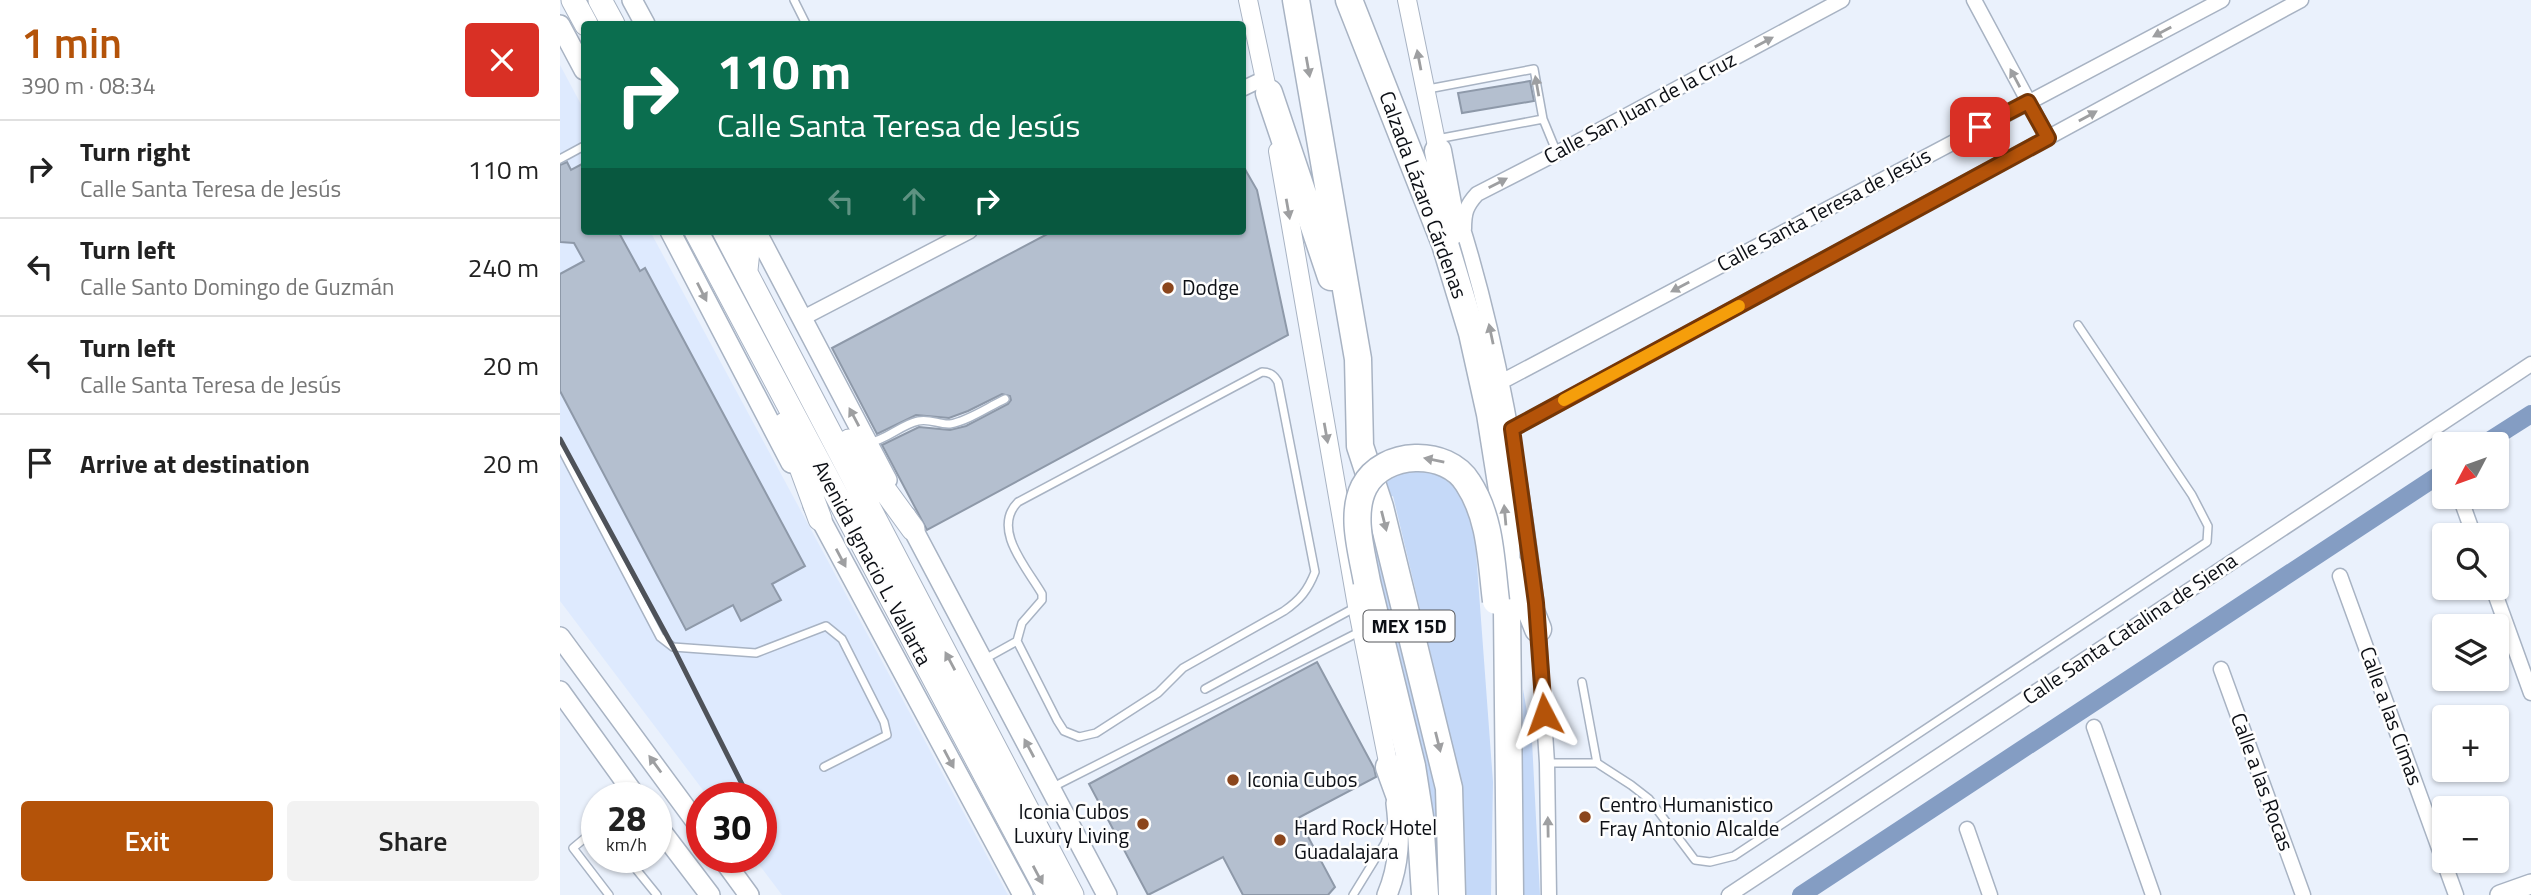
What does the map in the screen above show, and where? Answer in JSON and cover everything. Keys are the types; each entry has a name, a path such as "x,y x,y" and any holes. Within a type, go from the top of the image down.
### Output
{"highway":[{"name":"MEX 15D","path":"1296,0 1358,359 1360,446 1380,507 1449,788 1452,895"},
{"name":"Calzada Lázaro Cárdenas","path":"1349,0 1446,244 1472,332 1490,414 1506,515 1510,895"},
{"path":"1267,85 1358,359"},
{"path":"1437,145 1472,332"},
{"path":"1381,723 1367,582 1359,534 1359,505 1364,487 1373,474 1390,463 1424,458 1447,463 1467,479 1479,501 1487,527 1506,681"},
{"path":"1506,561 1523,591 1538,629"},
{"path":"1367,582 1412,766 1420,817 1425,895"},
{"path":"1389,767 1407,816 1425,895"}],"main road":[{"path":"573,0 584,21"},
{"path":"600,0 611,21"},
{"path":"632,0 643,21"},
{"path":"560,25 581,64"},
{"name":"Avenida Ignacio L. Vallarta","path":"672,235 820,519 1023,895"},
{"name":"Avenida Ignacio L. Vallarta","path":"698,235 1049,895"},
{"name":"Avenida Ignacio L. Vallarta","path":"726,235 1072,895"},
{"path":"746,270 750,235"},
{"path":"758,235 1107,895"},
{"path":"753,339 820,519"},
{"path":"804,381 913,529"},
{"path":"560,626 636,738"},
{"path":"560,637 686,808"},
{"path":"560,691 625,782"},
{"path":"560,705 606,757"},
{"path":"1387,895 1395,876 1400,845 1389,767"},
{"path":"672,847 704,893"},
{"path":"733,873 749,895"},
{"path":"2500,895 2531,884"}],"street":[{"path":"1248,0 1267,85 1361,631 1389,767"},
{"name":"Calle San Juan de la Cruz","path":"1465,234 1464,213 1477,194 1842,0"},
{"path":"1973,0 2048,138"},
{"name":"Calle Santa Teresa de Jesús","path":"1501,382 2222,0"},
{"name":"Calle Santa Teresa de Jesús","path":"1512,429 2301,0"},
{"name":"Calzada Lázaro Cárdenas","path":"1409,1 1437,145"},
{"path":"1246,88 1267,85"},
{"path":"1437,145 1465,234 1488,321 1512,429 1524,507 1538,629 1547,762 1549,895"},
{"path":"801,319 962,235"},
{"name":"Calle Santa Catalina de Siena","path":"1729,895 2531,364"},
{"name":"Calle a las Cimas","path":"2340,576 2456,895"},
{"path":"2497,600 2531,693"},
{"name":"Calle a las Rocas","path":"2221,669 2302,895"},
{"path":"2094,727 2153,895"},
{"path":"1967,829 1990,895"}],"lane":[{"path":"794,0 804,21"},
{"path":"1425,90 1534,69 1543,119 1558,153"},
{"path":"1437,145 1543,119"},
{"path":"560,159 581,148"},
{"path":"1547,762 1597,763 1648,799 1695,860 1710,862 1734,856 2207,542 2208,526 2192,495 2078,325"},
{"path":"983,660 1017,641 1022,623 1042,600 1042,594 1008,535 1007,517 1018,502 1262,372 1275,376 1315,572 1309,587 1298,602 1183,668 1158,693 1096,733 1079,737 1064,730 1057,720 1017,641"},
{"path":"867,443 879,441 916,421 954,423 1005,399"},
{"path":"560,446 660,637 673,648 756,653 827,626 842,639 884,722 887,735 824,767"},
{"path":"1206,689 1357,606"},
{"path":"1051,789 1361,631"},
{"path":"1582,682 1597,763"},
{"path":"1353,895 1385,843 1396,806"},
{"path":"581,841 573,848 581,858"},
{"path":"592,873 609,895"},
{"path":"639,873 656,895"}],"shaded area":[{"path":"560,65 581,104 581,235 652,235 1008,895 782,895 765,873 777,873 777,782 697,782 560,601"},
{"path":"1431,469 1462,492 1473,511 1493,782 1491,895 1465,895 1462,785 1393,496 1368,505 1438,799 1440,895 1427,895 1362,526 1372,489 1396,471"},
{"path":"1523,689 1532,741 1540,895 1522,895"}],"building":[{"path":"1530,81 1534,101 1462,113 1458,93"},
{"path":"567,162 571,170 581,165 581,235 620,235 640,271 645,268 805,566 772,584 781,600 741,621 733,605 686,630 560,391 560,274 584,261 574,243 560,242 560,165"},
{"path":"1246,171 1257,190 1288,335 927,530 882,445 919,427 950,430 966,426 1008,404 1010,396 1002,394 949,418 916,415 877,434 832,348 1045,235 1246,235"},
{"name":"Iconia Cubos","path":"1317,662 1374,768 1376,777 1298,818 1335,887 1328,895 1243,895 1223,857 1148,895 1089,784"}],"waterway":[{"path":"2503,432 2531,414"},
{"path":"1801,895 2432,480"}],"railway":[{"path":"560,439 673,647 741,782"}],"slow traffic":[{"path":"1564,400 1739,306"}],"place":[{"name":"Dodge","path":"1168,288"},
{"name":"Iconia Cubos","path":"1233,780"},
{"name":"Centro Humanistico Fray Antonio Alcalde","path":"1585,817"},
{"name":"Iconia Cubos Luxury Living","path":"1143,824"},
{"name":"Hard Rock Hotel Guadalajara","path":"1280,840"}],"route":[{"path":"1544,714 1536,603 1512,429 2048,138 2028,102 1980,127"}]}
